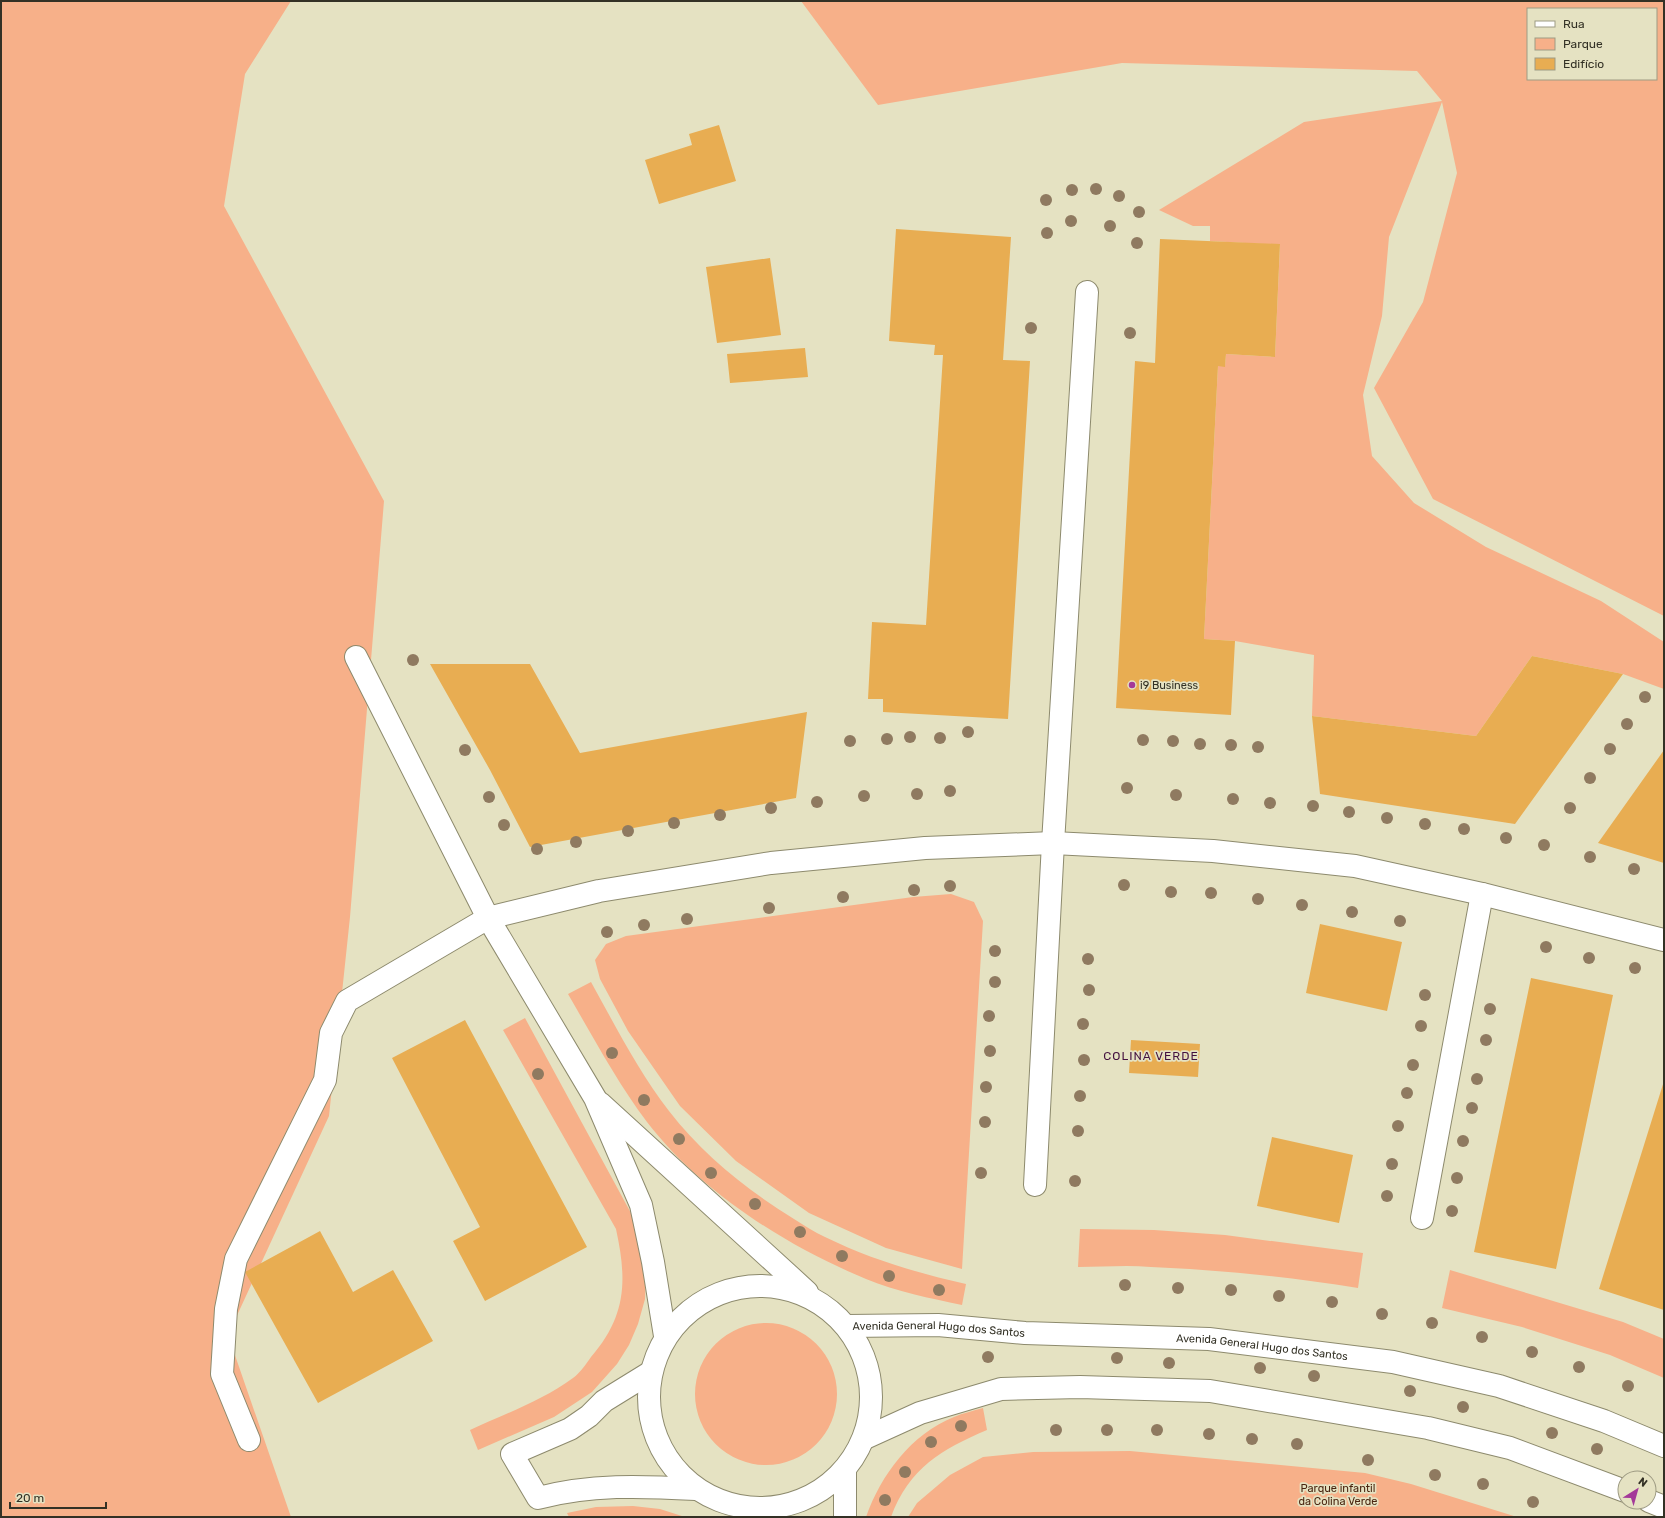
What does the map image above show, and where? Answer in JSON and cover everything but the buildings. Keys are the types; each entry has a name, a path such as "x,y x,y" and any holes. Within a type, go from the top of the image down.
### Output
{"street":[{"path":"1035,1186 1052,843 1087,292"},
{"path":"356,657 488,918 595,1098 641,1205 653,1262 665,1336"},
{"path":"249,1440 222,1374 226,1309 236,1259 325,1080 332,1033 347,1001 488,918 600,891 771,863 925,848 1052,843 1213,851 1355,866 1482,894 1664,940"},
{"path":"1422,1218 1482,894"},
{"path":"595,1098 815,1299 832,1311 847,1326 863,1352 871,1380 872,1409 865,1438 845,1470 821,1491 794,1504 737,1511 696,1489 672,1466 656,1437 648,1405 651,1372 665,1336 688,1311 717,1293 750,1285 783,1287 815,1299"},
{"name":"Avenida General Hugo dos Santos","path":"847,1326 938,1325 1025,1333 1209,1339 1393,1362 1499,1386 1604,1421 1664,1446"},
{"path":"651,1372 604,1401 589,1416 570,1429 512,1454 538,1498 565,1491 595,1487 651,1486 696,1489"},
{"path":"865,1438 920,1413 1000,1388 1080,1387 1210,1391 1316,1408 1443,1432 1510,1448 1617,1489"},
{"path":"845,1470 845,1517"}],"green space":[{"path":"1,1 291,1 245,74 224,206 384,501 350,917 329,1116 228,1335 291,1517 1,1517"},
{"path":"801,1 1664,1 1664,616 1433,499 1374,388 1423,302 1457,173 1442,102 1389,237 1382,316 1363,395 1372,456 1414,503 1486,547 1601,601 1664,642 1664,689 1623,674 1532,656 1476,736 1312,716 1314,655 1235,641 1204,639 1218,366 1225,366 1226,354 1275,357 1280,245 1210,241 1210,226 1193,226 1159,210 1304,122 1442,101 1417,71 1122,63 878,105"},
{"path":"951,894 974,902 983,921 962,1269 886,1248 809,1213 736,1161 680,1106 628,1031 600,979 595,960 606,944 626,936 913,897"},
{"path":"591,982 627,1048 658,1096 682,1127 727,1171 759,1196 825,1237 876,1259 894,1265 966,1284 962,1305 890,1288 836,1266 776,1233 719,1194 669,1147 647,1122 606,1059 568,994"},
{"path":"525,1018 638,1226 646,1274 645,1299 638,1324 629,1345 617,1364 592,1392 554,1417 478,1450 470,1430 549,1394 578,1374 603,1342 612,1326 618,1311 621,1296 622,1265 616,1229 503,1030"},
{"path":"1080,1229 1154,1230 1225,1235 1363,1253 1358,1288 1281,1277 1203,1270 1133,1266 1078,1267"},
{"path":"1450,1270 1623,1322 1664,1339 1664,1378 1610,1355 1522,1327 1442,1308"},
{"path":"766,1323 787,1326 811,1339 821,1349 834,1373 837,1394 834,1415 821,1439 811,1449 787,1462 766,1465 745,1462 721,1449 711,1439 698,1415 695,1394 698,1373 711,1349 721,1339 745,1326"},
{"path":"983,1408 987,1430 956,1445 929,1462 907,1485 898,1500 891,1517 866,1517 872,1501 889,1471 911,1445 938,1424"},
{"name":"Parque infantil da Colina Verde","path":"1130,1451 1365,1473 1411,1484 1517,1517 908,1517 917,1503 950,1475 983,1457 1033,1452"},
{"path":"633,1506 660,1509 685,1517 569,1517 567,1513 596,1507"}],"place":[{"name":"i9 Business","path":"1132,685"}],"district":[{"name":"COLINA VERDE","path":"1151,1056"}]}
